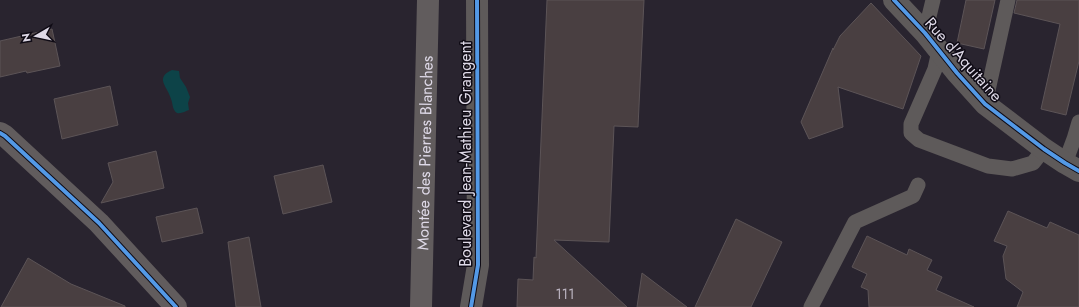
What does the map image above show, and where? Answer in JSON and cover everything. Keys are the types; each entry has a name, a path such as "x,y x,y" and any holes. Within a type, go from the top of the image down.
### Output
{"street":[{"name":"Montée des Pierres Blanches","path":"421,307 428,0"},
{"name":"Boulevard Jean-Mathieu Grangent","path":"471,307 478,265 478,0"},
{"name":"Rue d'Aquitaine","path":"894,0 925,33 985,104 1044,149 1072,167"},
{"path":"0,133 98,223 176,307"}],"lane":[{"path":"925,33 933,0"},
{"path":"985,104 1008,0"},
{"name":"Rue d'Aquitaine","path":"939,51 936,69 912,124 911,133 919,140 988,166 1012,169 1033,163 1044,149"},
{"path":"1072,167 1074,139 1079,122"},
{"path":"811,307 855,222 913,196 918,185"}],"shaded area":[{"path":"172,70 179,71 180,78 190,97 188,103 189,110 180,113 177,113 174,110 172,101 163,80 164,76"}],"building":[{"path":"547,0 644,0 638,127 614,126 609,242 554,240 627,307 517,307 518,279 533,280 534,257 536,258"},
{"path":"966,0 995,0 984,49 957,43"},
{"path":"1017,0 1079,0 1079,61 1066,115 1041,109 1060,24 1014,13"},
{"path":"871,3 921,56 903,109 838,87 843,127 809,139 801,122 833,48 833,50 840,36"},
{"path":"52,29 60,66 27,73 26,71 0,77 0,41"},
{"path":"110,86 118,125 62,139 54,99"},
{"path":"156,151 164,188 101,203 113,182 108,163"},
{"path":"323,165 332,202 283,214 274,176"},
{"path":"197,208 203,233 162,242 156,217"},
{"path":"1008,211 1047,228 1050,222 1079,235 1079,307 1017,307 1023,292 1006,279 1003,256 1007,246 994,241"},
{"path":"736,219 782,242 751,307 695,307"},
{"path":"867,236 907,255 909,249 932,260 927,270 942,277 936,290 974,307 869,307 868,290 861,287 867,274 852,267"},
{"path":"249,237 261,307 236,307 228,242"},
{"path":"28,258 71,284 125,307 1,307"},
{"path":"642,273 687,307 637,307"}],"cycle path":[{"path":"471,307 478,265 477,0"},
{"path":"894,0 925,33 957,73 985,104 1044,149 1079,171"},
{"path":"0,133 99,223 176,307"}]}
